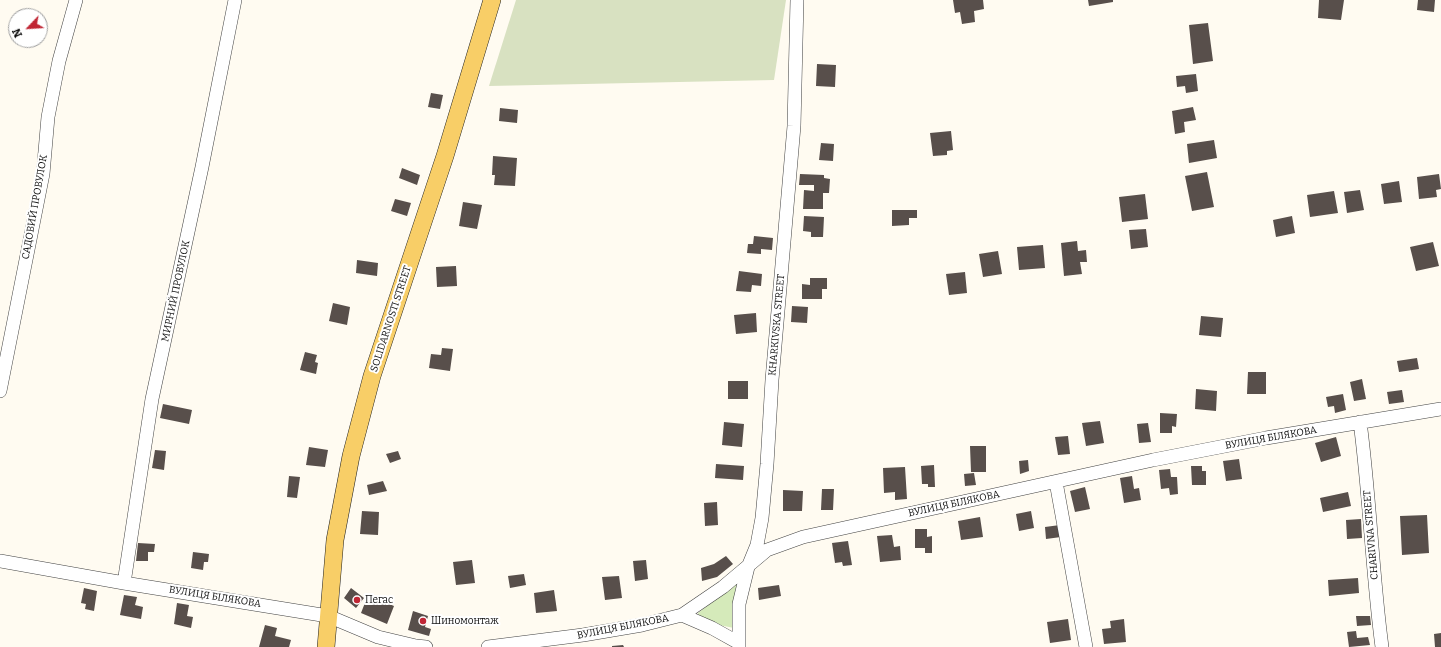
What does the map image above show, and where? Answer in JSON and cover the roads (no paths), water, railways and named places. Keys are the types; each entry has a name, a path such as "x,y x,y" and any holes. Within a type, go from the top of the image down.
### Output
{"main road":[{"name":"SOLIDARNOSTI STREET","path":"326,647 335,540 350,456 372,376 445,156 492,0"}],"street":[{"name":"САДОВИЙ ПРОВУЛОК","path":"0,391 43,174 48,117 59,61 76,0"},
{"name":"МИРНИЙ ПРОВУЛОК","path":"124,583 152,400 201,175 235,0"},
{"name":"KHARKIVSKA STREET","path":"739,645 739,604 748,567 757,545 762,518 767,464 772,380 794,126 797,0"},
{"name":"ВУЛИЦЯ БІЛЯКОВА","path":"488,647 583,635 642,625 682,615 723,587 767,550 803,537 1153,460 1266,438 1441,409"},
{"name":"CHARIVNA STREET","path":"1360,422 1366,468 1378,619 1382,647"},
{"path":"1056,482 1086,647"},
{"name":"ВУЛИЦЯ БІЛЯКОВА","path":"0,561 328,616 378,637 426,647"},
{"path":"682,615 712,628 739,645"}],"place":[{"name":"Пегас","path":"357,600"},
{"name":"Шиномонтаж","path":"423,621"}]}
